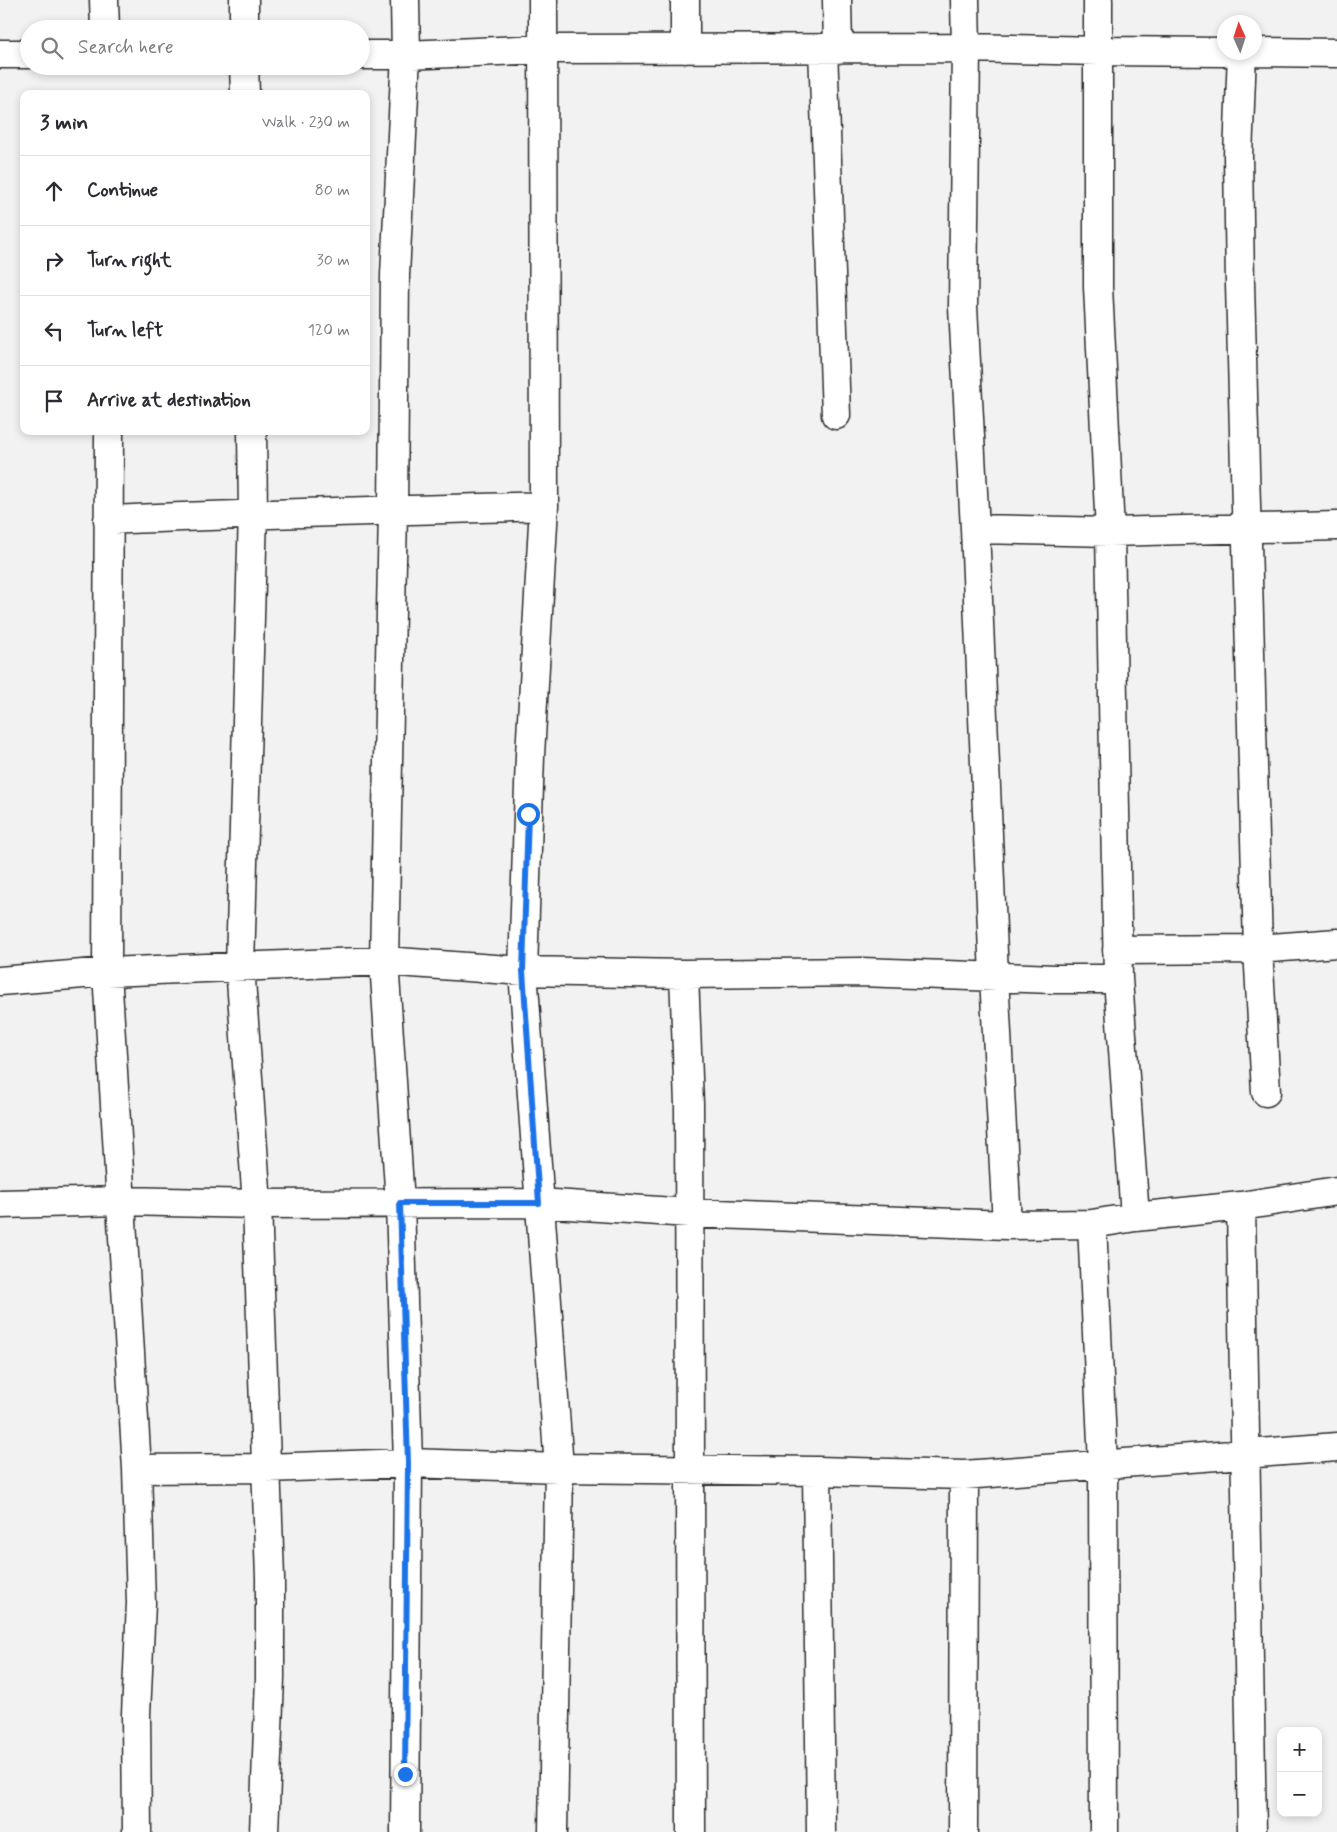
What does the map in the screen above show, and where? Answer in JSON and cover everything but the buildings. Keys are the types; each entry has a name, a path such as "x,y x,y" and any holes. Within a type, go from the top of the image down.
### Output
{"street":[{"path":"104,0 105,20"},
{"path":"244,0 244,20"},
{"path":"405,0 406,55 395,275 393,511 384,961 400,1203 408,1463 405,1832"},
{"path":"543,0 544,506 530,755 523,971 559,1468 553,1832"},
{"path":"685,0 685,49"},
{"path":"836,415 831,48 837,0"},
{"path":"964,0 966,48 963,307 1007,1225"},
{"path":"1098,0 1098,287 1110,532 1117,950 1135,1217"},
{"path":"370,55 543,49 966,48 1217,52"},
{"path":"1262,52 1337,53"},
{"path":"0,54 20,54"},
{"path":"1242,60 1238,156 1258,949 1266,1092"},
{"path":"244,75 245,90"},
{"path":"109,435 107,972 137,1469 141,1603 136,1714 137,1832"},
{"path":"252,435 253,513 240,966 257,1204 270,1578 270,1678 264,1832"},
{"path":"108,520 253,513 544,506"},
{"path":"975,529 1110,532 1337,526"},
{"path":"1117,950 1258,949 1337,943"},
{"path":"0,981 107,972 384,961 523,971 684,974 861,972 1055,979 1118,979"},
{"path":"684,974 690,1104 691,1832"},
{"path":"0,1204 122,1201 257,1204 539,1203 689,1213 1007,1225 1092,1224 1135,1217 1241,1206 1337,1191"},
{"path":"1241,1206 1252,1832"},
{"path":"1092,1224 1103,1464 1104,1832"},
{"path":"137,1469 265,1468 408,1463 559,1468 964,1475 1337,1447"},
{"path":"816,1471 821,1832"},
{"path":"963,1832 964,1475"}],"route":[{"path":"405,1774 408,1463 400,1203 539,1203 523,971 528,814"}]}
